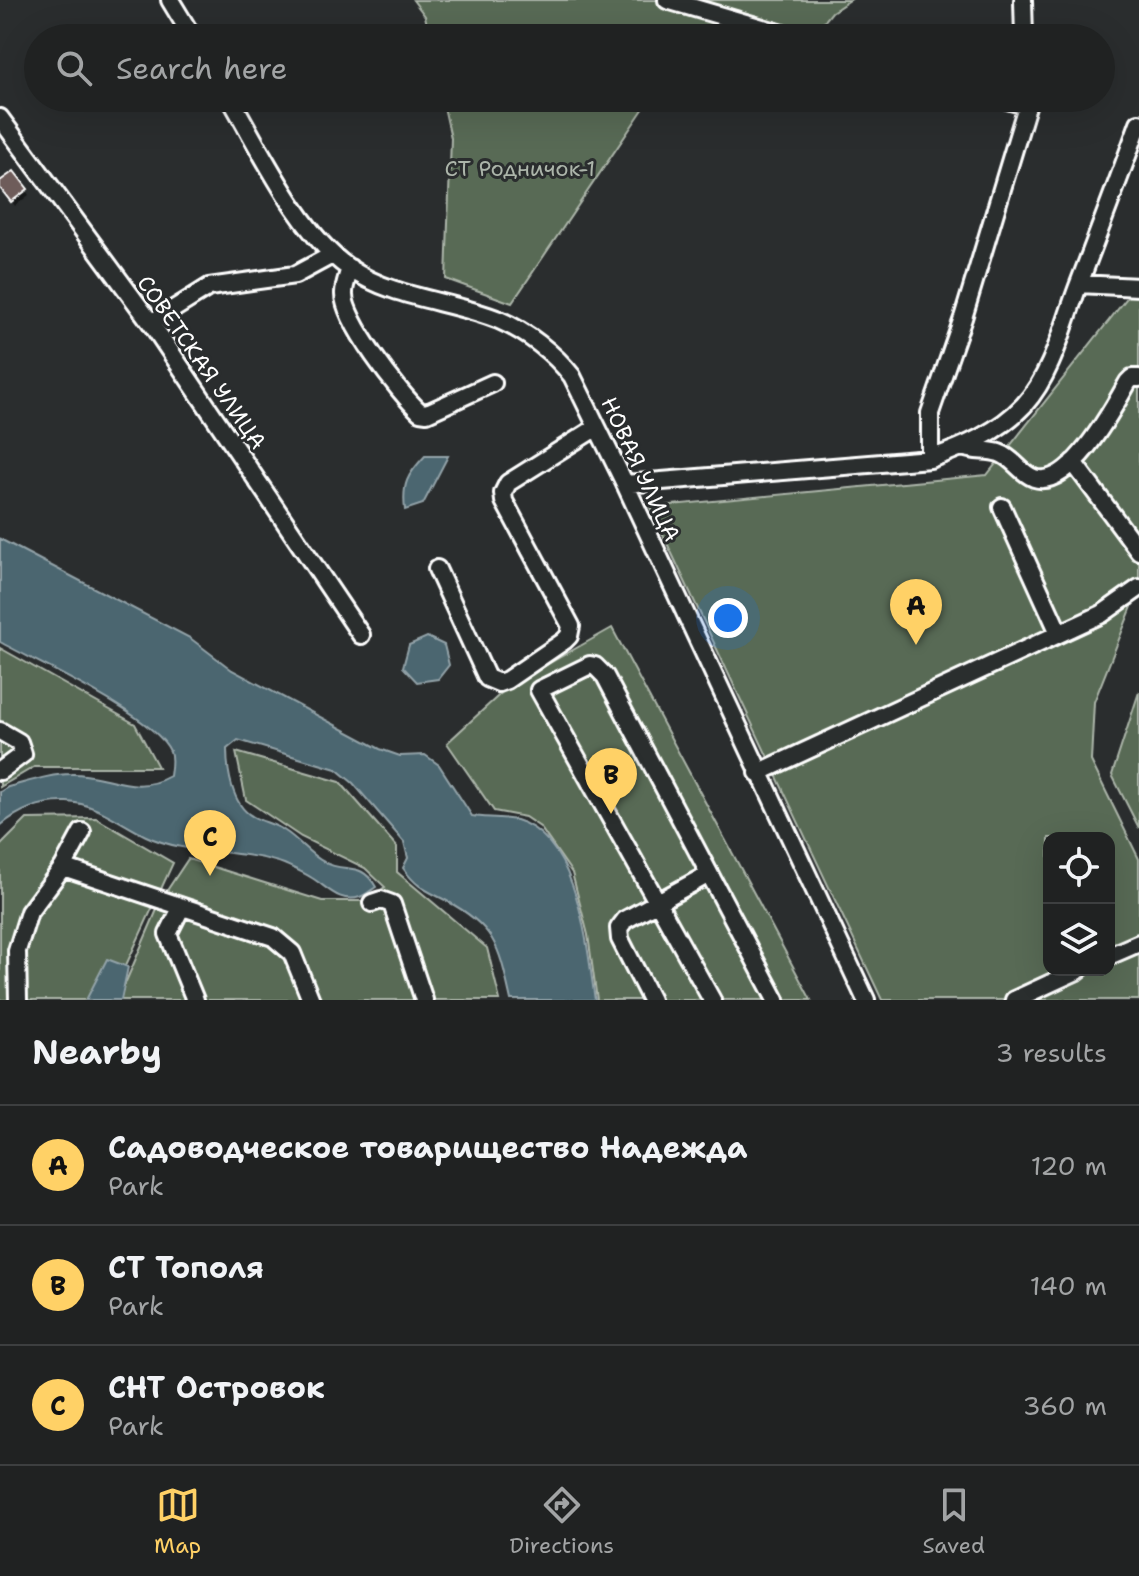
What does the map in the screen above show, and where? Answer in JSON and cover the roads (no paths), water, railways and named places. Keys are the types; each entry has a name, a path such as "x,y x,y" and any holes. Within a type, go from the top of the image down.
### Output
{"street":[{"path":"170,0 185,24"},
{"path":"667,0 749,24"},
{"path":"1023,0 1024,24"},
{"name":"НОВАЯ УЛИЦА","path":"238,112 299,213 332,255 372,281 421,299 499,320 560,360 572,376 866,1000"},
{"path":"930,459 930,413 963,318 1024,112"},
{"name":"СОВЕТСКАЯ УЛИЦА","path":"0,118 151,323 361,635"},
{"path":"625,484 930,459 963,447 998,427 1025,404 1057,345 1135,144 1139,123"},
{"path":"151,323 209,287 295,275 332,255"},
{"path":"350,268 343,295 354,323 382,368 420,412 427,413 493,383"},
{"path":"1079,284 1139,287"},
{"path":"963,447 1005,456 1036,479 1050,478 1073,462 1096,435 1128,382 1139,378"},
{"path":"437,569 487,678 499,683 507,680 564,641 569,636 571,626 504,501 503,493 508,483 597,427"},
{"path":"1073,462 1139,551"},
{"path":"1002,507 1059,633"},
{"path":"758,773 1102,614 1139,588"},
{"path":"712,1000 539,690 590,665 599,669 776,1000"},
{"path":"0,731 19,742 23,754 0,771"},
{"path":"18,1000 17,951 29,912 63,867 82,832"},
{"path":"63,867 273,937 292,953 311,1000"},
{"path":"651,1000 618,933 625,920 709,874"},
{"path":"372,903 381,900 392,904 424,1000"},
{"path":"181,908 168,934 195,1000"},
{"path":"1115,953 1139,943"},
{"path":"1014,1000 1066,976"}],"water":[{"path":"425,456 448,456 423,504 405,510 407,480"},
{"path":"0,539 190,638 232,670 380,749 400,756 425,755 439,765 472,816 516,820 537,831 554,848 567,871 576,897 595,1000 511,1000 499,953 486,930 464,911 413,880 403,868 408,858 404,842 353,783 336,769 238,740 227,749 228,767 235,796 245,811 285,831 324,862 364,873 376,887 360,897 346,898 284,864 162,842 78,803 40,805 15,815 0,826 0,792 8,787 71,774 132,784 157,782 170,776 172,760 160,737 119,706 0,642"},
{"path":"427,637 444,645 449,665 438,679 417,682 403,667 409,645"},
{"path":"107,959 128,967 121,1000 86,1000"}],"place":[{"name":"Садоводческое товарищество Надежда","path":"916,645"},
{"name":"СТ Тополя","path":"611,814"},
{"name":"СНТ Островок","path":"210,876"}],"park label":[{"name":"СТ Родничок-1","path":"520,168"}]}
